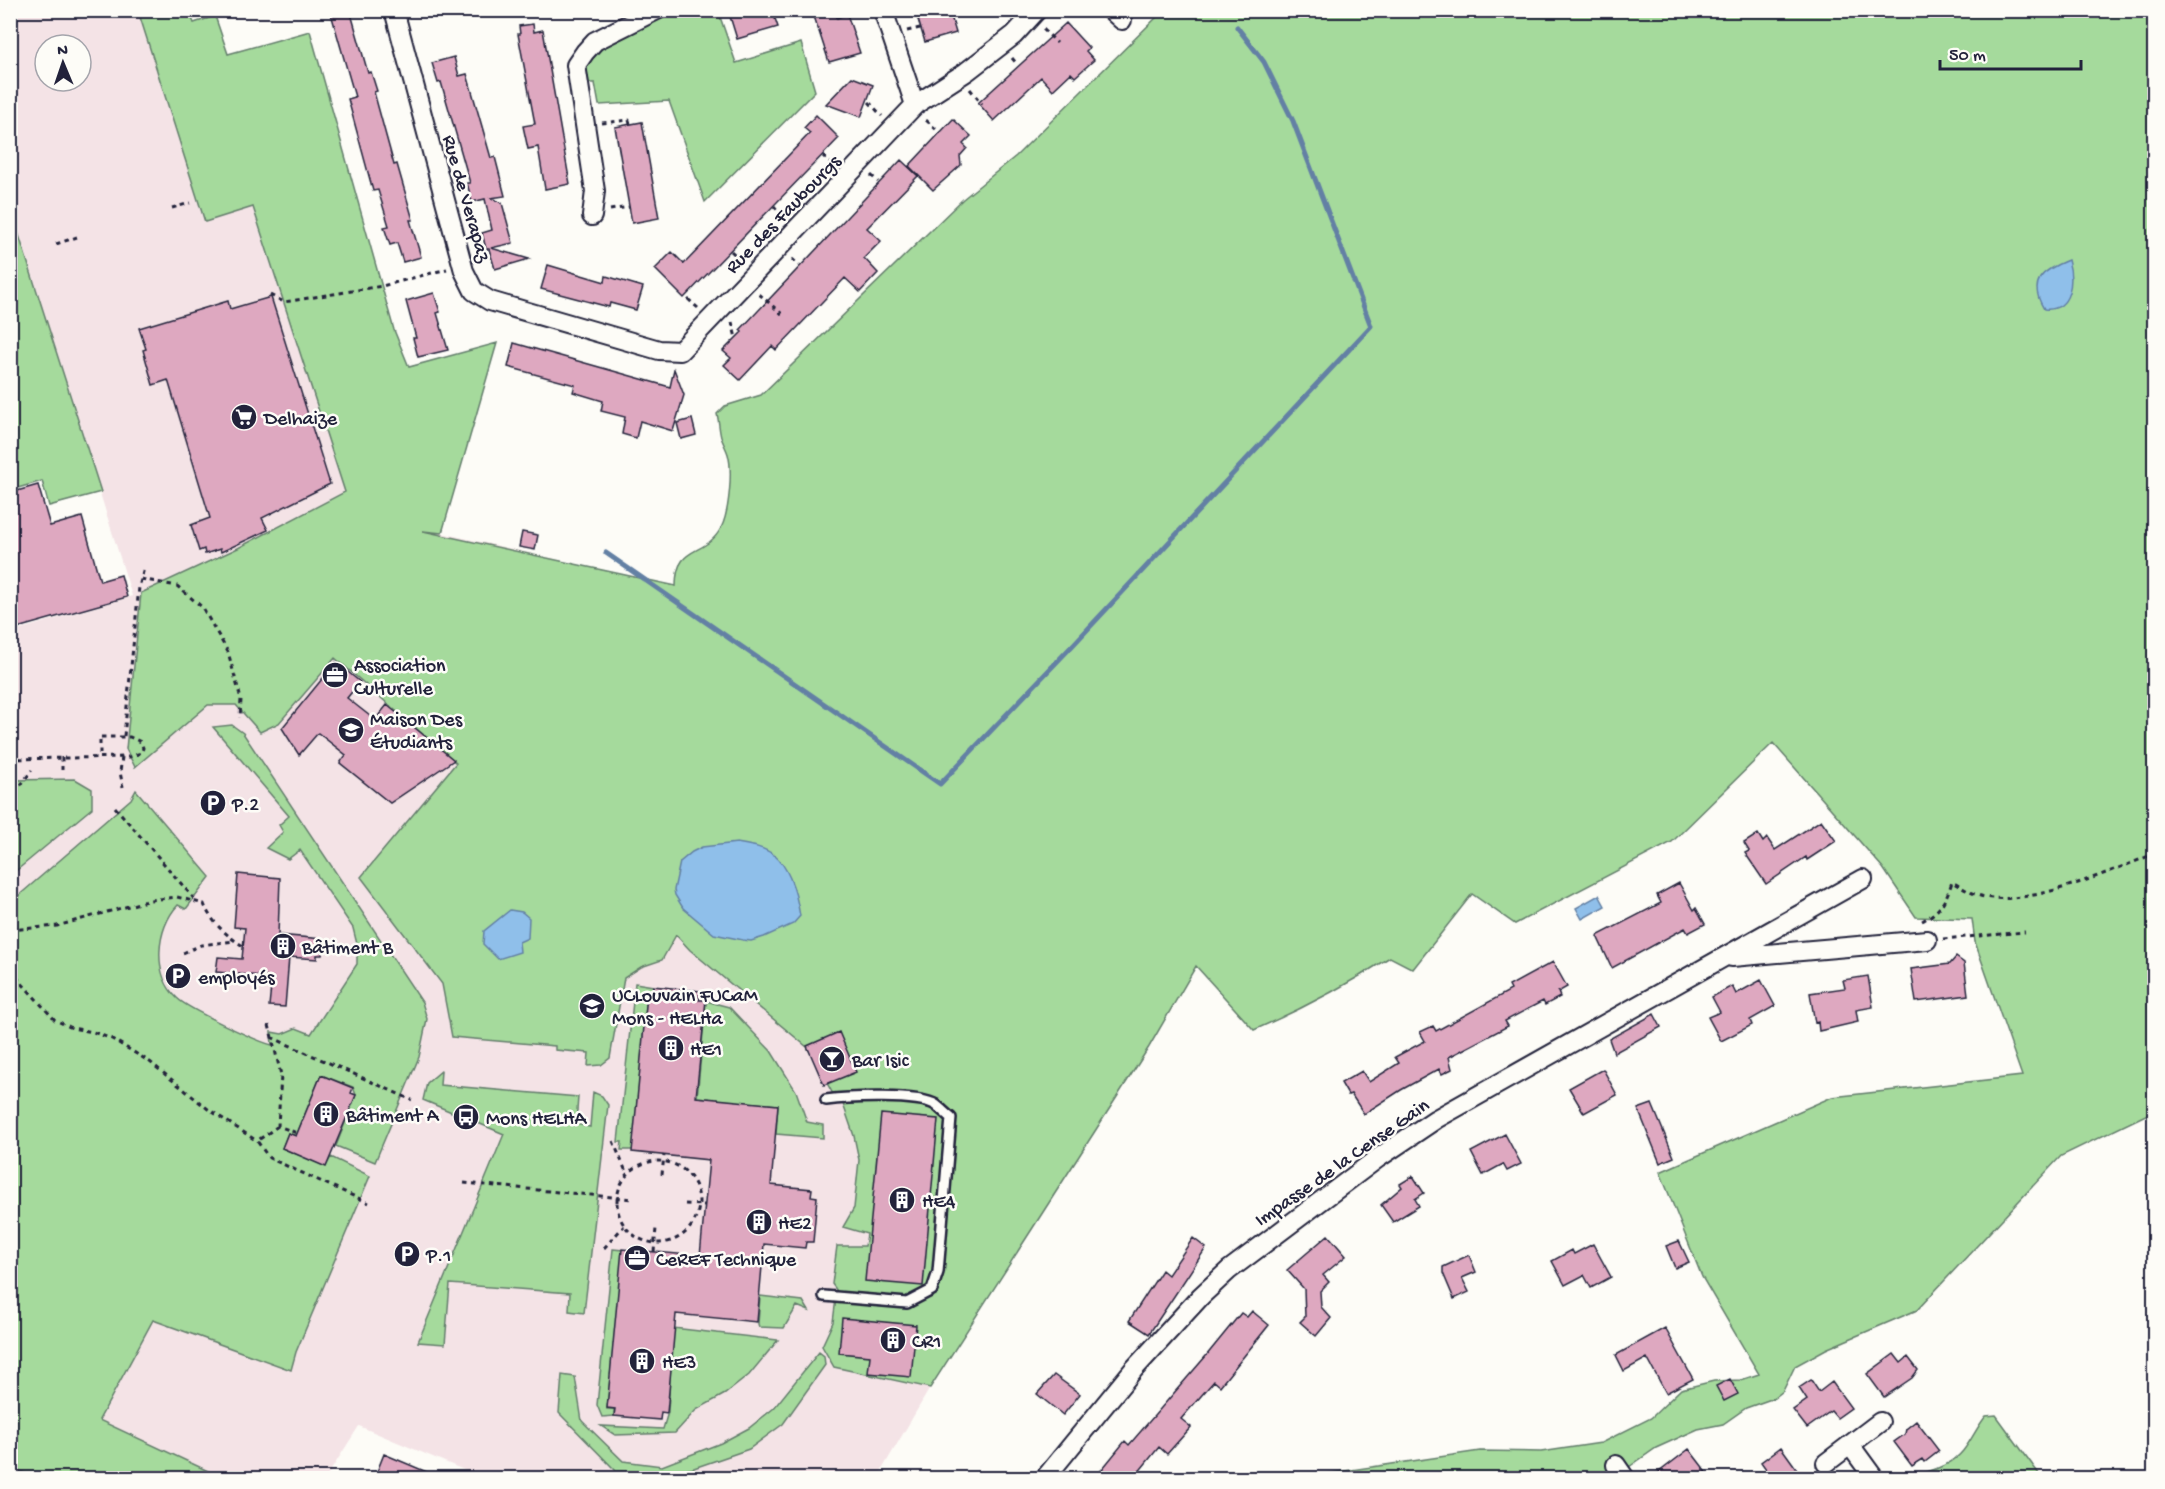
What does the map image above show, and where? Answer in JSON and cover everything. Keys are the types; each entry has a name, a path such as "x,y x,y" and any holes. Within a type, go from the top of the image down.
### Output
{"street":[{"name":"Rue de Verapaz","path":"394,10 463,265 474,291 489,301 659,350 680,351"},
{"path":"592,216 595,191 576,66 595,41 657,10"},
{"path":"883,10 915,105"},
{"name":"Rue des Faubourgs","path":"680,351 915,105 966,72 1014,35 1037,10"},
{"name":"Impasse de la Cense Gain","path":"1046,1479 1134,1369 1201,1296 1237,1264 1420,1129 1863,879"},
{"name":"Impasse de la Cense Gain","path":"1724,957 1927,940"},
{"path":"1826,1463 1880,1422"},
{"path":"1850,1445 1874,1479"}],"lane":[{"path":"824,1296 907,1303 932,1290 938,1272 951,1118 934,1104 898,1098 846,1097 826,1100"}],"path":[{"path":"584,125 629,120 630,124"},
{"path":"172,208 190,203"},
{"path":"56,244 76,237"},
{"path":"270,295 284,302 382,286 463,265"},
{"path":"746,282 782,314"},
{"path":"124,736 139,587 144,568"},
{"path":"141,579 177,586 202,607 228,652 241,699 240,718"},
{"path":"10,759 62,757 100,757 122,757 137,756 143,748 141,741 124,736 100,737 100,757"},
{"path":"62,757 62,770"},
{"path":"122,757 120,772 123,787"},
{"path":"10,800 32,770"},
{"path":"115,807 199,903"},
{"path":"1916,923 1939,910 1946,900 1952,882 1972,894 1987,898 2026,896 2059,888 2154,854"},
{"path":"10,930 57,926 150,900 177,897 204,904 209,916 234,941 243,946"},
{"path":"1927,940 2025,932"},
{"path":"183,952 201,945 234,941"},
{"path":"10,970 55,1020 72,1028 112,1039 150,1062 207,1109 257,1142 269,1158 369,1203"},
{"path":"257,1142 278,1126 281,1075 269,1025"},
{"path":"272,1037 412,1100"},
{"path":"278,1126 297,1133"},
{"path":"613,1141 627,1174"},
{"path":"662,1175 664,1155"},
{"path":"663,1161 674,1164 690,1175 699,1193 700,1205 698,1216 684,1236 673,1241 654,1244 639,1239 624,1226 618,1213 617,1197 621,1183 627,1174 644,1163 663,1161"},
{"path":"464,1183 633,1199"},
{"path":"685,1204 705,1205"},
{"path":"604,1248 624,1226"},
{"path":"654,1252 656,1227"}],"shaded area":[{"name":"UCLouvain FUCaM Mons - HELHa","path":"11,11 189,11 345,492 407,528 442,533 676,587 1196,965 1149,1047 930,1388 877,1478 483,1478 359,1426 326,1478 36,1478 11,1467 11,632 132,596 11,207"}],"green space":[{"path":"161,11 189,11 194,23 215,16 228,54 310,31 394,330 409,367 497,343 442,533 423,531 676,586 677,572 681,563 692,552 707,544 724,521 730,481 729,461 721,437 717,414 725,406 761,395 963,199 1016,156 1163,11 2154,11 2154,1111 2061,1156 1917,1310 1826,1349 1795,1366 1783,1391 1774,1398 1746,1408 1723,1424 1698,1429 1656,1448 1629,1467 1630,1478 1297,1478 1480,1451 1541,1452 1601,1443 1651,1418 1681,1389 1714,1381 1741,1380 1759,1374 1702,1277 1660,1172 1832,1097 2022,1076 1975,942 1972,919 1916,917 1883,868 1773,743 1672,842 1515,924 1472,894 1413,969 1390,957 1324,996 1254,1030 1196,966 1149,1047 930,1388 834,1367 822,1346 833,1322 837,1291 832,1284 837,1246 865,1246 867,1234 843,1227 854,1208 859,1160 854,1136 842,1101 942,1103 833,1094 807,1047 690,950 676,935 662,960 641,967 624,978 610,1058 601,1065 588,1066 589,1053 555,1050 555,1046 452,1037 442,984 361,877 456,763 335,658 279,723 260,732 236,705 208,705 135,767 126,749 141,593 238,548 345,492 253,207 205,222 140,17"},
{"path":"676,11 718,11 736,63 801,43 815,91 705,202 669,101 599,105 595,83 589,83 586,64 599,47"},
{"path":"10,207 101,492 49,506 42,481 11,490"},
{"path":"232,725 243,733 422,1002 427,1019 419,1057 375,1162 336,1146 356,1095 353,1087 321,1075 296,1136 288,1133 282,1148 326,1166 331,1157 370,1176 296,1352 291,1370 153,1320 99,1420 223,1478 36,1478 11,1467 10,903 131,799 136,790 210,877 186,909 178,905 165,926 161,938 161,965 164,977 177,998 223,1024 272,1045 271,1032 282,1034 296,1028 311,1034 357,964 357,944 353,928 300,850 288,859 266,848 283,832 279,825 289,816 213,727"},
{"path":"75,779 92,789 92,808 11,875 11,780"},
{"path":"635,983 653,986 653,995 647,996 633,1150 621,1150 622,1142 618,1142"},
{"path":"706,1001 729,1007 771,1051 796,1091 807,1122 823,1125 823,1138 776,1134 778,1105 697,1098"},
{"path":"441,1071 440,1085 578,1097 576,1124 590,1127 593,1092 602,1096 608,1105 584,1313 569,1311 570,1293 450,1284 445,1344 418,1342 504,1134 423,1100 427,1083"},
{"path":"613,1249 623,1250 607,1409 614,1409 614,1416 602,1417 597,1405"},
{"path":"760,1296 803,1301 809,1311 797,1306 784,1328 759,1327"},
{"path":"673,1328 778,1340 749,1375 725,1394 696,1410 675,1433 615,1435 601,1426 663,1429 668,1412"},
{"path":"819,1352 824,1356 825,1365 783,1424 749,1449 691,1469 665,1473 616,1471 559,1413 562,1375 575,1377 582,1421 623,1461 662,1466 721,1443 749,1428 774,1408"},
{"path":"1996,1415 2042,1478 1898,1478 1905,1474 1920,1474 1945,1465 1960,1454 1986,1416"}],"water":[{"path":"2068,260 2071,277 2069,293 2060,305 2053,309 2044,309 2037,291 2040,278 2051,268"},
{"path":"737,843 766,850 780,861 792,883 800,916 793,924 751,941 714,934 683,908 674,890 680,862 692,852 702,847"},
{"path":"1599,895 1605,906 1582,919 1576,908"},
{"path":"510,910 522,912 529,918 528,938 519,942 520,952 498,959 483,944 484,931"}],"building":[{"path":"330,10 350,10 368,73 371,72 377,91 374,92 394,165 397,164 413,220 410,220 421,257 403,262 397,243 390,245 384,227 389,226 378,190 373,191 348,99 355,97"},
{"path":"728,10 772,10 778,27 737,39"},
{"path":"812,10 835,10 837,18 847,14 860,53 829,62"},
{"path":"915,10 940,10 943,19 951,16 956,33 925,42"},
{"path":"1066,23 1089,48 1086,51 1094,60 1075,77 1071,73 1053,90 1041,77 994,121 978,103"},
{"path":"533,24 534,32 543,30 570,184 545,189 538,147 528,149 523,126 535,124 518,34 520,34 519,26"},
{"path":"454,57 459,76 467,74 491,158 495,157 505,196 491,198 502,203 513,243 491,248 529,259 495,269 482,233 492,230 485,199 472,202 467,183 470,183 441,82 438,83 432,63"},
{"path":"852,77 873,85 861,117 826,104"},
{"path":"816,115 839,138 684,298 655,269 672,252 684,264 810,133 804,128"},
{"path":"953,119 971,136 963,144 967,148 960,156 961,165 933,190 909,166"},
{"path":"642,122 659,218 632,223 615,127"},
{"path":"901,160 918,176 867,228 881,241 864,258 878,273 860,292 845,278 776,350 772,346 740,380 724,365 731,358 723,351 742,332 740,330"},
{"path":"548,265 605,282 606,276 643,287 636,310 610,303 609,307 541,289"},
{"path":"434,293 440,312 437,313 448,350 418,357 413,338 416,338 406,301"},
{"name":"Delhaize","path":"271,297 330,484 262,518 268,530 221,552 220,549 205,554 204,549 199,551 191,525 210,518 168,380 153,385 139,328 228,301 230,309"},
{"path":"514,343 670,387 674,369 684,395 673,431 640,421 636,438 622,434 625,417 601,411 603,401 573,392 575,385 508,367"},
{"path":"692,419 696,435 681,439 677,423"},
{"path":"38,485 50,526 82,517 100,581 121,575 127,597 10,630 10,493"},
{"path":"522,532 538,535 535,550 519,547"},
{"name":"Maison Des Étudiants","path":"336,662 360,682 347,698 375,720 387,705 454,760 390,803 340,763 346,755 318,733 299,755 282,728"},
{"path":"1821,820 1836,841 1807,860 1806,857 1766,884 1745,853 1749,851 1744,843 1758,834 1763,842 1767,838 1775,850"},
{"name":"Bâtiment B","path":"238,874 280,878 278,935 323,939 322,955 317,955 317,959 289,957 285,1007 269,1006 272,977 216,972 218,957 242,959 245,928 234,927"},
{"path":"1679,883 1705,924 1688,933 1685,928 1612,968 1597,936 1661,903 1657,895"},
{"path":"1956,957 1964,963 1968,995 1916,1002 1911,969 1950,964"},
{"path":"1553,962 1567,987 1558,992 1560,997 1545,1005 1543,1001 1505,1021 1508,1026 1449,1057 1452,1069 1442,1074 1439,1069 1364,1114 1351,1094 1348,1095 1341,1083 1362,1071 1369,1082 1399,1063 1395,1057 1425,1041 1420,1032 1433,1026 1436,1031 1511,990 1509,986"},
{"path":"1868,976 1873,1007 1856,1010 1858,1022 1819,1031 1818,1022 1815,1023 1810,993 1845,988 1843,980"},
{"path":"1761,980 1775,1006 1750,1020 1752,1025 1721,1041 1708,1017 1720,1012 1712,997 1732,986 1736,994"},
{"path":"653,986 700,991 699,1000 706,1000 696,1097 778,1105 771,1185 812,1189 811,1196 817,1197 813,1242 806,1242 805,1248 764,1244 757,1322 676,1314 667,1413 661,1412 660,1420 614,1416 615,1409 607,1408 622,1249 700,1256 709,1160 632,1152 647,995 652,996"},
{"path":"1654,1014 1661,1027 1614,1053 1609,1039"},
{"name":"Bar Isic","path":"839,1032 856,1072 824,1085 807,1046"},
{"path":"1603,1069 1617,1095 1584,1113 1569,1088"},
{"name":"Bâtiment A","path":"321,1075 353,1088 351,1093 356,1095 326,1167 282,1148 288,1133 296,1136"},
{"path":"1652,1104 1674,1157 1660,1163 1638,1109"},
{"name":"HE4","path":"881,1114 938,1119 923,1286 865,1281"},
{"path":"1505,1134 1521,1164 1507,1171 1503,1164 1483,1175 1471,1152"},
{"path":"1413,1176 1424,1193 1415,1199 1419,1206 1393,1222 1381,1205 1402,1187 1400,1184"},
{"path":"1328,1235 1346,1256 1323,1275 1329,1282 1320,1291 1321,1307 1331,1318 1316,1336 1300,1322 1305,1317 1304,1289 1287,1270"},
{"path":"1193,1238 1206,1248 1149,1334 1129,1321 1162,1270 1168,1275"},
{"path":"1679,1241 1689,1262 1675,1268 1666,1246"},
{"path":"1593,1244 1611,1277 1591,1288 1584,1275 1565,1285 1552,1261 1572,1250 1574,1254"},
{"path":"1469,1255 1476,1272 1462,1278 1469,1292 1454,1299 1443,1273 1443,1267"},
{"path":"1252,1311 1269,1325 1220,1386 1214,1381 1181,1419 1191,1427 1167,1454 1159,1447 1133,1479 1094,1479 1125,1441 1129,1445 1241,1313 1247,1317"},
{"name":"CR1","path":"842,1318 916,1325 911,1377 868,1373 870,1356 839,1353"},
{"path":"1665,1328 1693,1379 1666,1393 1647,1358 1624,1371 1616,1355"},
{"path":"1894,1354 1901,1363 1908,1357 1918,1370 1912,1378 1884,1397 1867,1374"},
{"path":"1054,1375 1080,1394 1063,1415 1037,1394"},
{"path":"1730,1379 1738,1394 1724,1401 1716,1386"},
{"path":"1811,1380 1819,1392 1832,1382 1851,1408 1837,1418 1831,1411 1807,1428 1793,1410 1807,1400 1799,1388"},
{"path":"1916,1421 1939,1451 1925,1462 1923,1459 1912,1466 1894,1442 1905,1434 1906,1429"},
{"path":"1781,1447 1804,1479 1773,1479 1761,1462"},
{"path":"1689,1449 1712,1479 1650,1479"},
{"path":"384,1454 441,1478 441,1479 374,1479"}],"waterway":[{"path":"606,553 940,784 1371,326 1293,121 1264,62 1237,27"}],"place":[{"name":"Delhaize","path":"244,417"},
{"name":"Association Culturelle","path":"335,675"},
{"name":"Maison Des Étudiants","path":"351,730"},
{"name":"P.2","path":"213,803"},
{"name":"Bâtiment B","path":"283,946"},
{"name":"employés","path":"178,976"},
{"name":"UCLouvain FUCaM Mons - HELHa","path":"592,1006"},
{"name":"HE1","path":"671,1048"},
{"name":"Bar Isic","path":"832,1059"},
{"name":"Bâtiment A","path":"326,1114"},
{"name":"Mons HELHA","path":"466,1117"},
{"name":"HE4","path":"902,1200"},
{"name":"HE2","path":"759,1222"},
{"name":"P.1","path":"407,1254"},
{"name":"CeREF Technique","path":"637,1258"},
{"name":"CR1","path":"893,1340"},
{"name":"HE3","path":"642,1361"}]}
